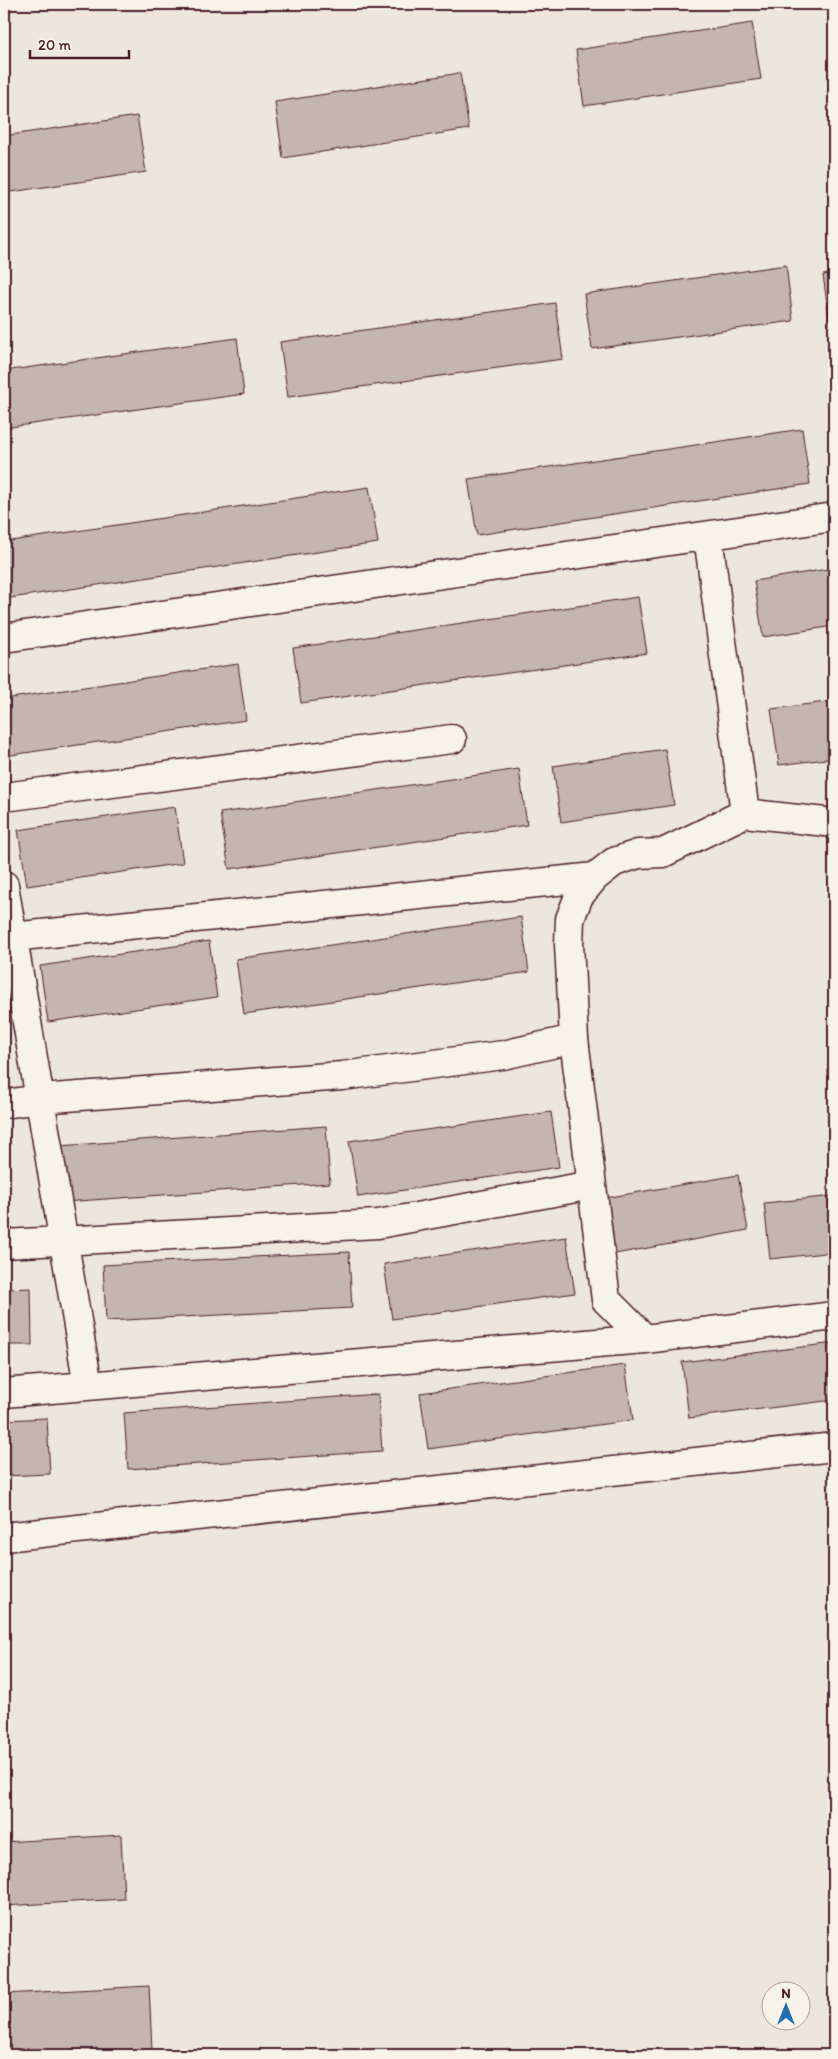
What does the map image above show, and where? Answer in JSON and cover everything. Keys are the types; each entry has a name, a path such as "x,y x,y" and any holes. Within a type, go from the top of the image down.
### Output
{"street":[{"path":"4,638 834,517"},
{"path":"708,536 745,813"},
{"path":"4,797 452,739"},
{"path":"645,1339 606,1300 574,1039 569,944 570,919 579,896 594,877 614,862 638,854 663,853 745,813 834,823"},
{"path":"12,937 594,877"},
{"path":"4,884 88,1386"},
{"path":"4,1104 40,1099 342,1076 504,1055 574,1039"},
{"path":"4,1244 378,1224 592,1186"},
{"path":"4,1393 645,1339 834,1316"},
{"path":"4,1537 834,1447"}],"building":[{"path":"752,23 761,79 584,106 576,50"},
{"path":"460,73 469,129 283,158 275,102"},
{"path":"137,116 146,172 4,193 4,136"},
{"path":"786,265 793,321 592,349 584,294"},
{"path":"834,273 834,330 831,331 823,275"},
{"path":"555,303 563,359 288,397 280,342"},
{"path":"237,338 244,394 4,428 4,371"},
{"path":"802,429 810,484 477,535 468,479"},
{"path":"369,487 378,543 4,599 4,542"},
{"path":"834,568 834,626 763,637 754,581"},
{"path":"638,597 647,653 301,703 293,648"},
{"path":"238,664 246,720 4,756 4,699"},
{"path":"834,701 834,758 779,765 771,709"},
{"path":"665,749 674,805 561,822 553,766"},
{"path":"519,769 527,825 229,869 220,813"},
{"path":"175,807 183,863 27,886 18,830"},
{"path":"521,917 529,972 244,1014 236,959"},
{"path":"209,941 217,997 48,1022 40,966"},
{"path":"551,1112 559,1167 358,1197 349,1141"},
{"path":"326,1126 330,1183 64,1202 60,1146"},
{"path":"738,1175 748,1230 615,1254 605,1198"},
{"path":"834,1196 834,1252 770,1259 764,1203"},
{"path":"566,1237 575,1293 392,1319 384,1264"},
{"path":"349,1252 352,1308 106,1321 103,1265"},
{"path":"31,1288 32,1345 4,1345 4,1289"},
{"path":"834,1343 834,1400 689,1418 682,1362"},
{"path":"625,1365 633,1420 428,1449 420,1393"},
{"path":"378,1394 382,1451 128,1469 124,1413"},
{"path":"47,1418 50,1474 4,1476 4,1420"},
{"path":"121,1835 124,1899 4,1906 4,1842"},
{"path":"149,1986 152,2050 53,2055 4,2055 4,1994"}]}
